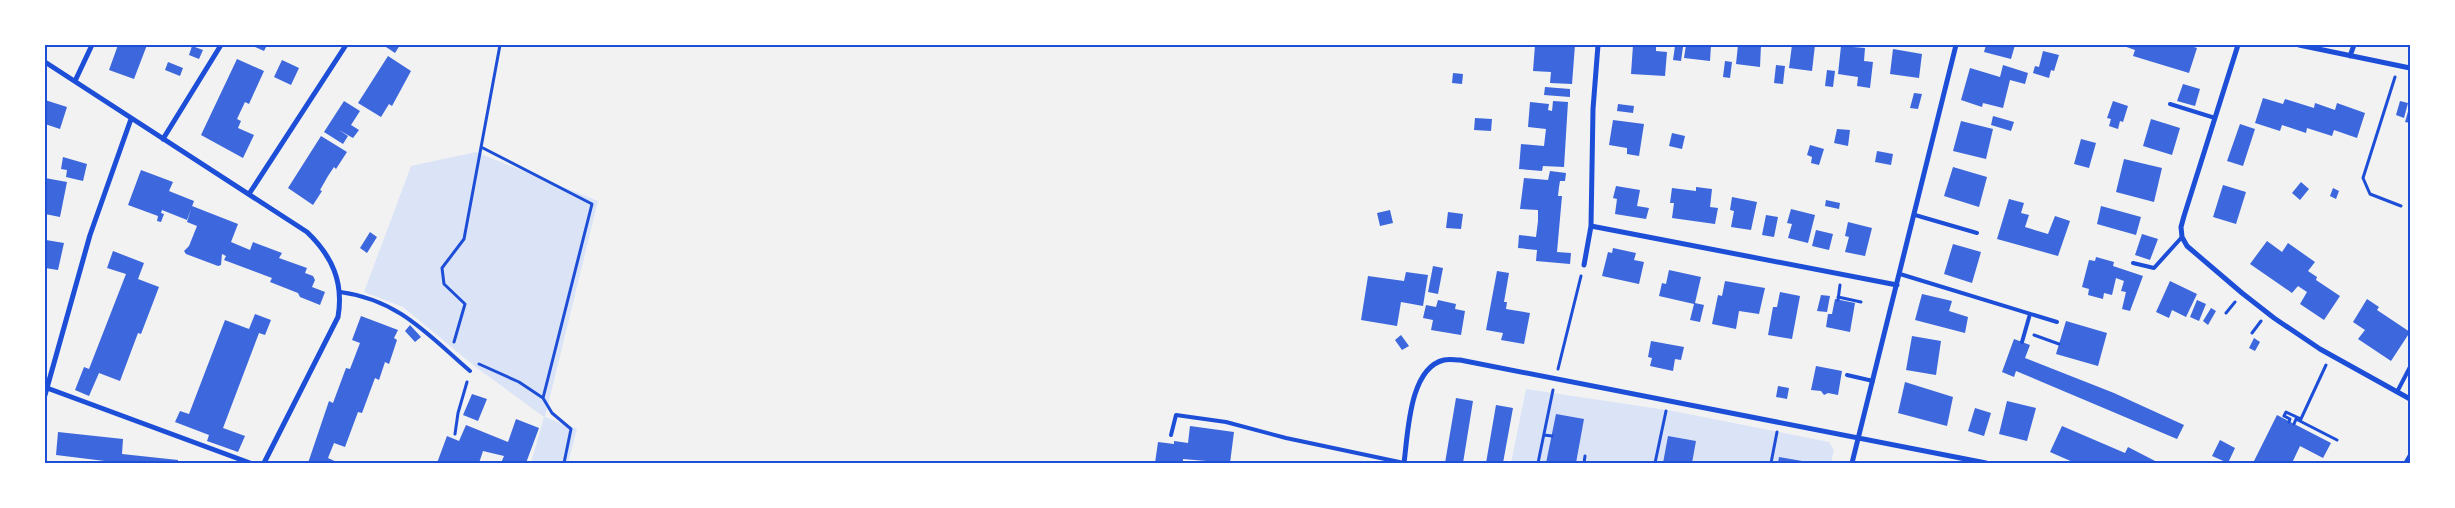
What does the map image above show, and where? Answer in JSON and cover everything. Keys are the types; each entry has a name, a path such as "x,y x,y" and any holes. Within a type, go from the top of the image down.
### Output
{"street":[{"path":"75,81 92,45"},
{"path":"163,138 221,45"},
{"path":"249,194 346,45"},
{"path":"1584,265 1591,226 1593,109 1598,45"},
{"path":"1852,463 1956,45"},
{"path":"2238,45 2184,216 2181,227 2182,237 2194,253 2274,318 2320,349 2410,399"},
{"path":"2299,45 2410,68"},
{"path":"2350,56 2354,45"},
{"path":"45,62 307,232 321,246 331,260 340,292 338,317 264,463"},
{"path":"45,395 90,235 132,119"},
{"path":"1591,226 1897,285"},
{"path":"1404,463 1418,384 1425,372 1443,360 1460,360 1986,463"},
{"path":"47,388 250,463"},
{"path":"2406,463 2410,456"}],"lane":[{"path":"2170,104 2215,118"},
{"path":"1914,215 1977,233"},
{"path":"2133,263 2154,268 2182,237"},
{"path":"1900,274 2057,322"},
{"path":"340,292 363,297 404,313 470,371"},
{"path":"2022,342 2030,314"},
{"path":"2397,392 2410,367"},
{"path":"1847,375 1873,381"},
{"path":"1171,435 1176,415 1226,422 1286,438 1404,463"}],"path":[{"path":"451,354 465,304 444,284 442,268 464,239 500,45"},
{"path":"2398,67 2363,178 2370,194 2401,206"},
{"path":"481,147 592,204 543,398"},
{"path":"1556,379 1584,265"},
{"path":"1840,289 1838,298 1861,302"},
{"path":"2226,313 2230,309"},
{"path":"2025,332 2059,344"},
{"path":"464,366 470,361 478,364 518,382 543,398 552,413 571,429 564,463"},
{"path":"2300,420 2324,368"},
{"path":"455,434 458,413 470,371"},
{"path":"1655,463 1668,401"},
{"path":"1538,463 1550,405"},
{"path":"2289,422 2290,419 2284,416 2286,412 2337,440"},
{"path":"2294,424 2296,419 2300,420"},
{"path":"1544,435 1552,436"},
{"path":"1771,463 1775,443"},
{"path":"1584,463 1585,456"}],"shaded area":[{"path":"476,152 598,201 545,417 577,429 568,463 531,463 544,417 473,365 403,307 364,292 411,166"},
{"path":"1526,389 1673,411 1829,442 1834,450 1831,463 1511,463"}],"building":[{"path":"118,45 147,45 134,79 109,70"},
{"path":"251,45 267,45 264,51"},
{"path":"383,45 400,45 395,53"},
{"path":"1535,45 1575,45 1572,84 1550,83 1551,72 1533,71"},
{"path":"1633,45 1656,45 1656,51 1667,52 1665,76 1631,74"},
{"path":"1686,45 1711,45 1710,61 1684,58"},
{"path":"1738,45 1761,45 1760,67 1736,64"},
{"path":"1792,45 1815,45 1812,71 1789,68"},
{"path":"1986,45 2015,45 2011,59 1984,52"},
{"path":"2121,45 2188,45 2197,48 2189,73 2133,56 2135,50"},
{"path":"192,46 203,50 199,59 189,55"},
{"path":"1675,46 1683,47 1681,61 1673,60"},
{"path":"1841,46 1865,48 1864,61 1873,62 1870,88 1857,86 1858,77 1838,74"},
{"path":"1893,49 1922,54 1919,78 1890,74"},
{"path":"2043,51 2059,55 2054,71 2051,70 2049,78 2033,73 2035,66 2039,67"},
{"path":"388,56 411,71 392,106 389,104 381,117 358,103"},
{"path":"237,59 264,71 249,104 245,102 237,119 241,121 238,128 254,135 243,158 201,135"},
{"path":"282,60 299,68 291,85 274,77"},
{"path":"1725,61 1732,62 1730,78 1723,77"},
{"path":"168,62 183,68 180,76 165,70"},
{"path":"1776,65 1785,66 1783,84 1774,83"},
{"path":"2003,65 2028,73 2025,84 2010,80 2003,108 1983,103 1982,107 1961,100 1970,68 2000,77"},
{"path":"1827,70 1835,71 1833,87 1825,86"},
{"path":"1453,73 1463,74 1462,84 1452,83"},
{"path":"2183,84 2200,89 2195,106 2177,101"},
{"path":"1545,87 1570,89 1570,97 1544,95"},
{"path":"1914,93 1922,94 1918,109 1910,108"},
{"path":"2263,98 2283,104 2285,99 2314,108 2315,103 2335,110 2337,103 2365,113 2357,138 2334,130 2332,136 2307,128 2306,133 2282,125 2280,131 2255,123"},
{"path":"45,100 67,107 60,129 45,124"},
{"path":"344,101 360,111 351,125 359,130 353,138 339,130 348,136 343,144 324,132"},
{"path":"1553,101 1568,102 1564,167 1543,166 1542,171 1519,169 1521,144 1544,146 1546,129 1528,127 1530,102 1549,104 1548,110 1552,111"},
{"path":"2113,101 2128,106 2123,122 2120,121 2118,129 2109,126 2111,119 2107,118"},
{"path":"2400,101 2408,103 2404,118 2396,115"},
{"path":"1618,104 1634,106 1633,113 1617,111"},
{"path":"2410,108 2410,123 2405,122"},
{"path":"1993,116 2014,122 2011,131 1991,125"},
{"path":"1475,118 1492,119 1491,131 1474,130"},
{"path":"2151,119 2180,128 2172,155 2143,146"},
{"path":"1613,120 1644,124 1639,156 1627,154 1627,148 1609,145"},
{"path":"1961,121 1993,129 1986,159 1953,151"},
{"path":"2240,124 2255,129 2243,166 2227,161"},
{"path":"1837,129 1850,130 1848,146 1834,143"},
{"path":"1672,133 1685,136 1682,149 1669,146"},
{"path":"321,136 347,152 336,169 334,167 328,176 320,190 322,191 313,205 288,188"},
{"path":"2081,139 2096,143 2089,168 2074,164"},
{"path":"1810,145 1824,149 1819,165 1811,163 1812,157 1807,155"},
{"path":"1877,151 1893,154 1891,165 1875,162"},
{"path":"63,157 87,164 83,181 66,177 67,170 61,169"},
{"path":"2124,159 2162,168 2154,202 2116,192"},
{"path":"1953,167 1987,177 1979,207 1944,196"},
{"path":"141,170 173,182 169,191 194,201 187,220 162,210 161,213 164,214 161,222 157,221 158,216 128,205"},
{"path":"1550,171 1566,173 1565,181 1560,181 1559,187 1558,196 1562,196 1557,252 1571,253 1570,264 1536,261 1537,250 1518,248 1519,235 1536,237 1538,221 1538,210 1520,209 1524,178 1548,180"},
{"path":"45,178 67,182 60,217 45,214"},
{"path":"2301,182 2309,189 2300,200 2292,193"},
{"path":"2223,185 2246,192 2236,224 2213,217"},
{"path":"1616,186 1640,190 1637,206 1649,208 1646,219 1615,214 1617,199 1613,198"},
{"path":"1696,187 1712,189 1710,207 1718,208 1715,224 1672,218 1674,203 1670,203 1672,188 1696,191"},
{"path":"2333,188 2339,191 2336,199 2330,196"},
{"path":"1732,197 1757,202 1751,230 1731,227 1734,211 1730,210"},
{"path":"2009,199 2024,203 2021,213 2029,215 2025,227 2048,234 2055,216 2070,221 2058,256 1997,239"},
{"path":"1826,200 1840,203 1839,209 1825,206"},
{"path":"192,206 238,224 231,242 250,250 253,242 282,253 279,258 307,268 305,273 313,276 315,280 312,287 325,292 320,305 300,297 298,293 270,282 272,278 224,260 226,256 222,254 221,265 218,266 186,254 184,251 189,246 197,226 187,222"},
{"path":"2101,206 2141,217 2136,235 2097,224"},
{"path":"1791,209 1815,215 1808,243 1788,238 1792,224 1787,223"},
{"path":"1390,210 1393,223 1380,226 1377,213"},
{"path":"1448,212 1463,214 1461,229 1446,228"},
{"path":"1766,215 1778,217 1774,237 1762,235"},
{"path":"1848,222 1872,228 1865,256 1845,252 1849,237 1845,236"},
{"path":"1816,230 1833,234 1829,250 1812,246"},
{"path":"370,232 377,237 367,253 360,248"},
{"path":"2142,234 2158,239 2150,260 2135,255"},
{"path":"46,240 64,243 58,270 45,268"},
{"path":"2267,241 2282,252 2288,243 2315,262 2308,271 2317,277 2316,280 2340,296 2324,320 2300,304 2307,292 2298,286 2292,293 2250,264"},
{"path":"1953,244 1981,252 1972,283 1944,274"},
{"path":"1613,248 1636,253 1634,260 1644,262 1639,284 1602,276 1608,252 1612,253"},
{"path":"113,251 144,263 138,279 159,287 141,334 138,333 120,381 99,373 89,396 75,390 84,367 89,369 126,274 107,268"},
{"path":"2096,257 2114,262 2113,266 2143,276 2130,311 2122,309 2126,292 2121,291 2124,281 2116,278 2112,295 2104,293 2103,299 2088,295 2089,289 2082,287 2089,260 2095,261"},
{"path":"1433,266 1443,268 1438,294 1428,292"},
{"path":"1669,270 1701,277 1695,303 1704,305 1700,322 1690,320 1694,304 1659,296 1662,283 1666,284"},
{"path":"1497,271 1509,273 1504,302 1507,302 1506,309 1530,313 1524,344 1501,340 1503,333 1486,330"},
{"path":"1406,272 1428,275 1423,306 1401,302 1397,326 1361,320 1368,276 1404,281"},
{"path":"1725,281 1765,288 1759,314 1739,311 1736,329 1712,324 1718,295 1722,296"},
{"path":"2170,281 2197,294 2186,317 2172,310 2169,318 2156,312"},
{"path":"1780,292 1800,296 1792,339 1768,335 1773,307 1777,307"},
{"path":"1922,294 1952,301 1949,311 1968,317 1965,333 1915,320"},
{"path":"1821,295 1830,296 1827,312 1817,311"},
{"path":"1835,299 1855,303 1850,332 1826,327 1828,314 1832,314"},
{"path":"2367,299 2379,307 2377,310 2410,332 2391,361 2358,339 2365,330 2353,322"},
{"path":"1438,300 1456,304 1455,309 1465,311 1461,335 1431,330 1433,320 1423,318 1426,305 1436,307"},
{"path":"2197,300 2206,304 2199,321 2190,317"},
{"path":"2211,308 2216,311 2208,325 2203,321"},
{"path":"255,314 271,320 265,335 259,333 223,428 245,436 238,452 207,441 209,435 175,422 180,411 189,414 225,320 249,329"},
{"path":"361,316 398,330 394,338 397,340 389,364 385,362 379,380 375,378 362,413 358,412 345,447 334,443 328,458 339,463 308,463 329,401 333,403 346,368 350,369 360,343 352,340"},
{"path":"2066,321 2107,333 2098,366 2056,354"},
{"path":"410,325 421,337 415,342 405,331"},
{"path":"1401,335 1409,346 1402,350 1395,340"},
{"path":"1912,336 1941,341 1936,375 1906,370"},
{"path":"2254,338 2260,342 2255,351 2249,348"},
{"path":"2014,339 2030,345 2025,358 2114,393 2184,425 2177,439 2016,371 2014,377 2002,372"},
{"path":"1651,341 1684,347 1681,360 1675,359 1673,371 1650,366 1652,358 1648,357"},
{"path":"1816,366 1842,371 1838,395 1828,393 1824,395 1821,391 1811,390"},
{"path":"1905,382 1953,397 1947,426 1898,413"},
{"path":"1778,386 1789,388 1787,399 1776,397"},
{"path":"472,394 487,399 478,421 463,415"},
{"path":"1456,398 1473,401 1463,463 1445,463"},
{"path":"2007,401 2036,408 2027,441 1999,434"},
{"path":"1496,405 1513,408 1503,463 1486,463"},
{"path":"1975,408 1991,413 1984,436 1968,431"},
{"path":"1556,414 1584,419 1576,463 1546,463"},
{"path":"2277,415 2331,443 2323,458 2300,446 2292,463 2253,463"},
{"path":"516,419 539,428 526,463 501,463 504,456 483,451 479,463 437,463 447,436 459,441 466,425 508,442"},
{"path":"1190,426 1234,432 1230,463 1183,459 1183,463 1155,463 1158,442 1174,444 1174,441 1188,443"},
{"path":"2062,426 2125,453 2128,447 2159,463 2075,463 2050,452"},
{"path":"58,432 123,439 122,454 178,460 178,463 121,463 56,455"},
{"path":"1668,436 1696,441 1692,463 1663,463"},
{"path":"2220,440 2235,448 2228,463 2212,456"},
{"path":"1779,457 1808,462 1808,463 1778,463"}]}
